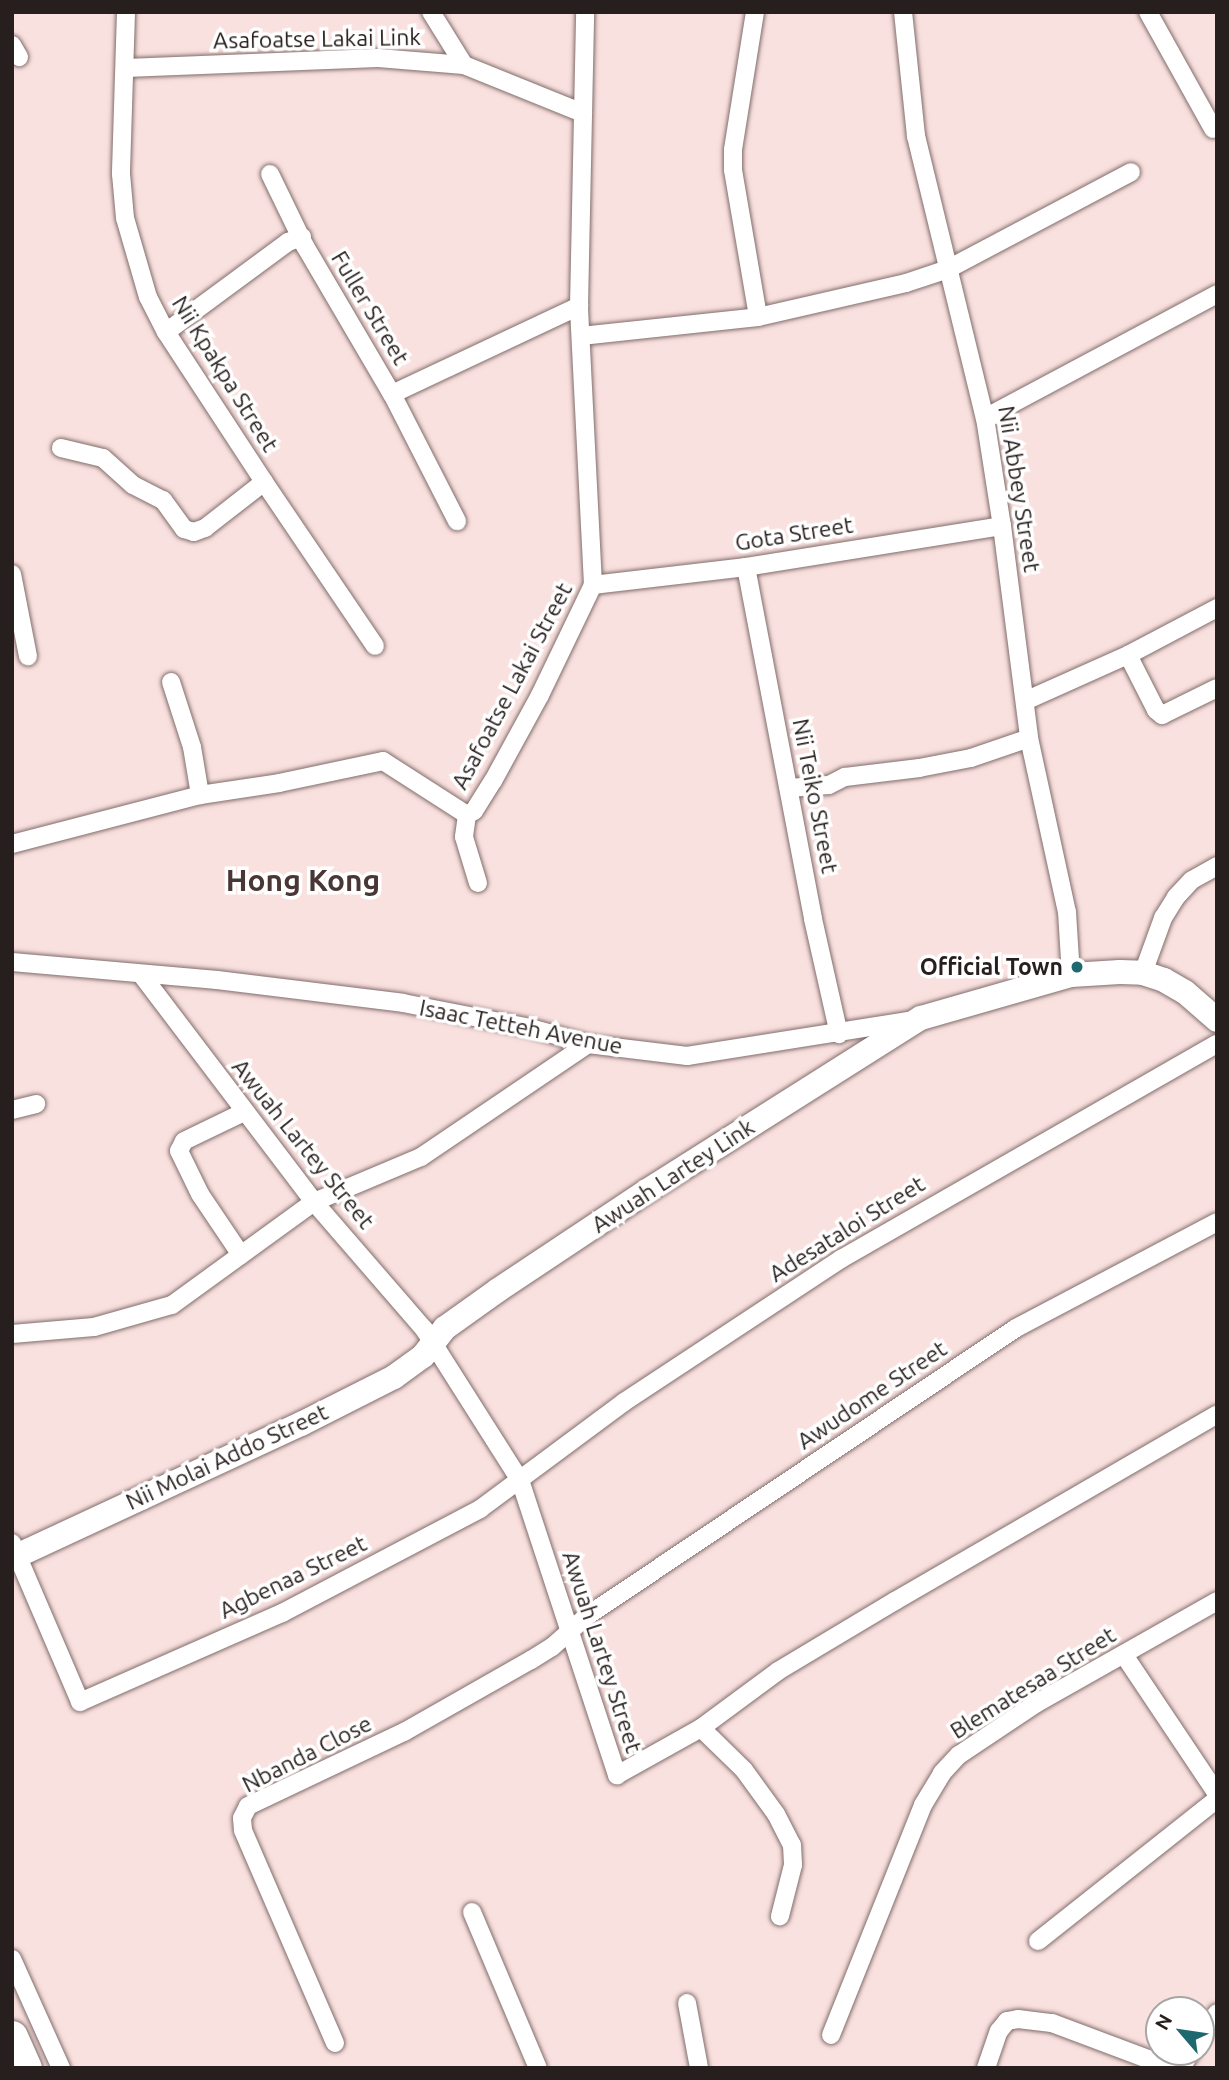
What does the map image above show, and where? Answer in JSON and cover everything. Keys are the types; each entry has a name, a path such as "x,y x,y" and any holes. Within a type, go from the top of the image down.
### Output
{"highway":[{"path":"12,2037 26,2068"}],"street":[{"name":"Nii Kpakpa Street","path":"126,12 121,174 125,218 148,297 166,332 376,646"},
{"path":"431,12 464,65"},
{"name":"Asafoatse Lakai Street","path":"12,844 200,795 279,783 383,761 467,815 474,811 506,756 593,585 579,306 585,12"},
{"path":"755,12 733,150 733,170 758,317"},
{"name":"Nii Abbey Street","path":"904,12 916,136 985,418 1002,526 1029,738 1067,912 1071,975"},
{"path":"1147,12 1213,129"},
{"name":"Asafoatse Lakai Link","path":"125,68 378,58 464,65 583,113"},
{"path":"581,336 758,317 858,296 948,269 1131,172"},
{"name":"Fuller Street","path":"270,174 297,239 392,394 579,306"},
{"path":"166,332 297,239"},
{"path":"985,418 1217,294"},
{"path":"392,394 457,521"},
{"path":"61,449 103,458 133,485 163,500 184,529 194,533 205,528 264,482"},
{"name":"Gota Street","path":"593,585 746,567 1002,526"},
{"name":"Nii Teiko Street","path":"746,567 839,1034"},
{"path":"12,574 28,656"},
{"path":"1025,701 1128,655 1217,608"},
{"path":"1128,655 1156,710 1163,715 1217,688"},
{"path":"171,682 192,747 200,795"},
{"path":"789,788 829,785 845,777 945,763 1029,738"},
{"path":"467,815 464,837 478,883"},
{"path":"1143,973 1163,918 1176,897 1192,880 1217,866"},
{"name":"Isaac Tetteh Avenue","path":"12,962 403,1003 530,1028 588,1044 687,1056 839,1034 921,1018 1071,975 1143,973 1185,992 1217,1020"},
{"name":"Awuah Lartey Street","path":"141,974 314,1202 435,1345 520,1480 617,1775 701,1728 778,1671 1217,1414"},
{"name":"Awuah Lartey Link","path":"435,1345 445,1328 498,1290 647,1191 921,1018"},
{"path":"12,1335 94,1326 172,1306 314,1202 421,1157 588,1044"},
{"name":"Adesataloi Street","path":"520,1480 624,1402 841,1259 938,1201 1217,1044"},
{"path":"12,1110 36,1104"},
{"path":"241,1255 200,1194 180,1152 184,1141 244,1112"},
{"name":"Awudome Street","path":"568,1632 587,1616 861,1429 1016,1328 1217,1222"},
{"name":"Nii Molai Addo Street","path":"14,1552 301,1424 394,1377 435,1345"},
{"name":"Agbenaa Street","path":"14,1552 79,1702 282,1613 480,1509 520,1480"},
{"name":"Blematesaa Street","path":"831,2035 923,1805 942,1773 960,1755 1037,1703 1217,1601"},
{"name":"Nbanda Close","path":"335,2043 243,1830 242,1818 248,1806 404,1732 531,1660 568,1632"},
{"path":"1038,1941 1217,1797 1124,1655"},
{"path":"701,1728 744,1770 776,1814 792,1845 793,1865 780,1916"},
{"path":"472,1912 538,2068"},
{"path":"12,1959 61,2068"},
{"path":"687,2003 699,2068"},
{"path":"986,2068 999,2031 1007,2021 1018,2019 1052,2023 1172,2068"}],"place":[{"name":"Official Town","path":"1077,967"}],"district":[{"name":"Hong Kong","path":"303,880"}]}
